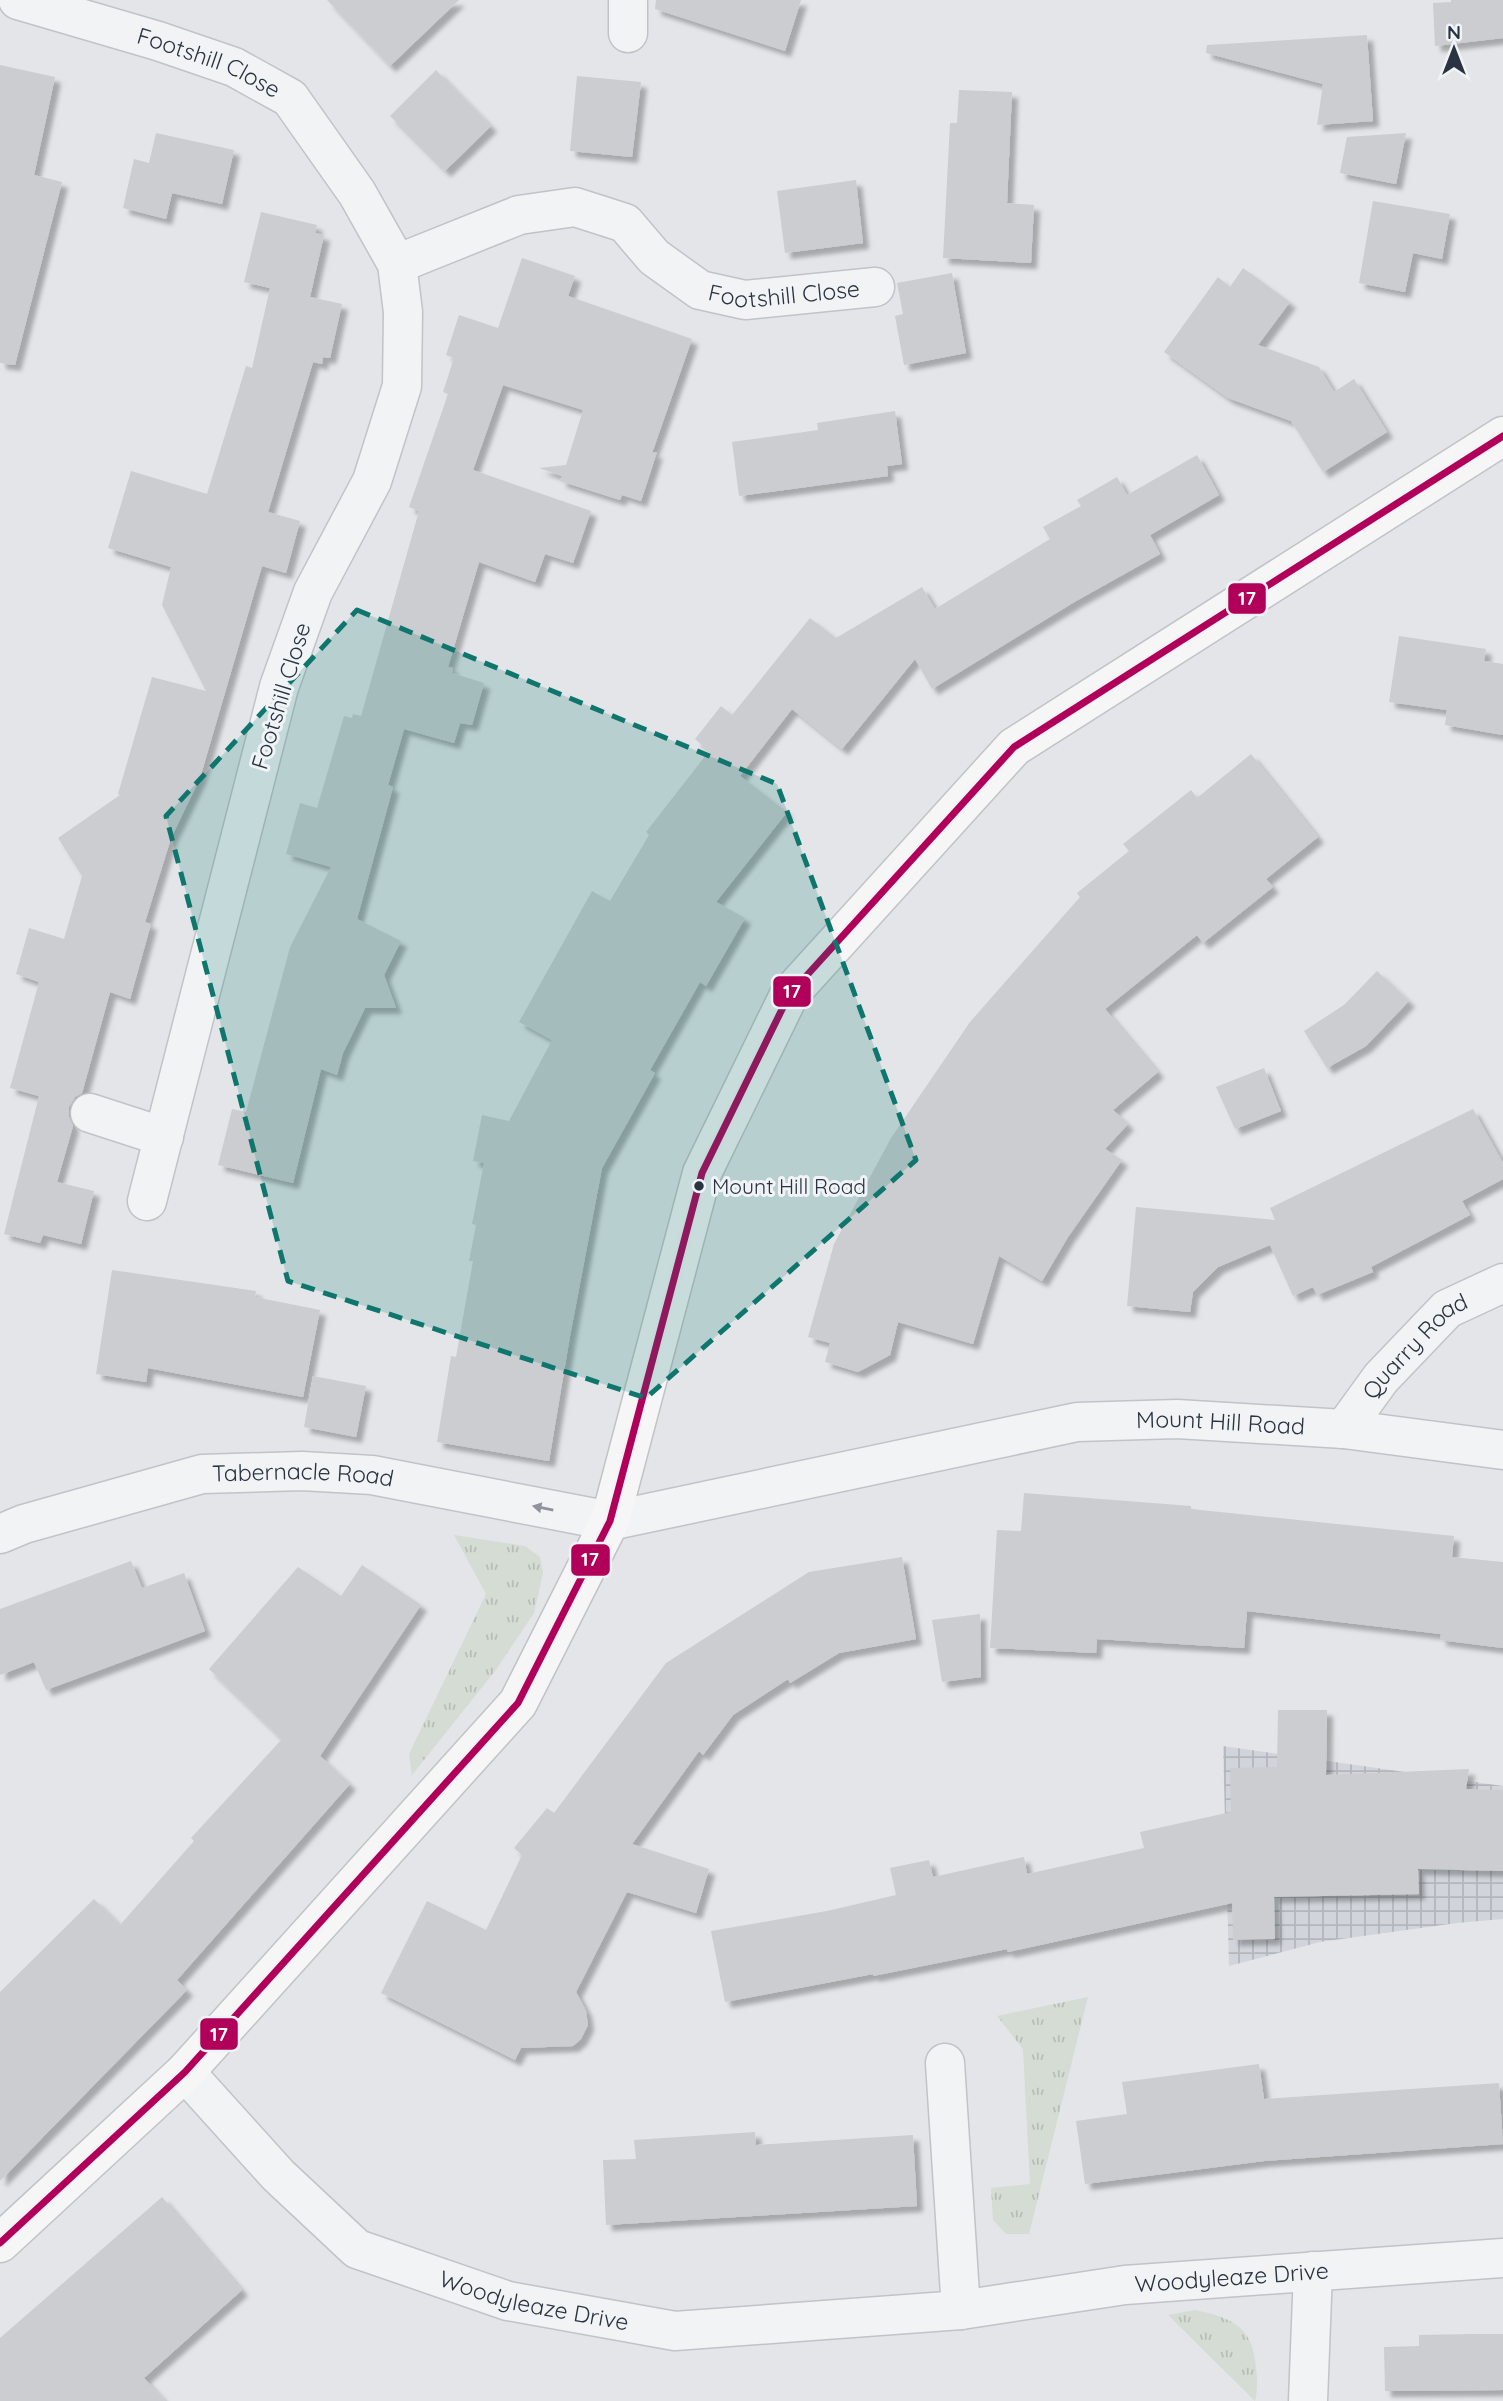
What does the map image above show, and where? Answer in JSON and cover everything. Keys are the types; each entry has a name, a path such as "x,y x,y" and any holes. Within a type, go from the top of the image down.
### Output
{"main road":[{"path":"0,2243 185,2072 518,1703 610,1521 702,1173 789,995 1014,747 1503,436"}],"street":[{"name":"Footshill Close","path":"18,0 158,41 234,67 290,98 357,193 397,264 403,312 402,386 372,481 313,592 279,687 147,1201"},
{"name":"Footshill Close","path":"397,264 519,215 575,207 625,223 654,257 700,290 745,300 875,287"},
{"path":"90,1113 164,1137"},
{"name":"Quarry Road","path":"1344,1429 1381,1378 1447,1309 1503,1283"},
{"name":"Mount Hill Road","path":"610,1521 1077,1422 1177,1419 1344,1429 1503,1450"},
{"name":"Tabernacle Road","path":"0,1534 24,1524 202,1474 302,1471 372,1475 610,1521"},
{"path":"945,2063 961,2310"},
{"name":"Woodyleaze Drive","path":"185,2072 278,2175 357,2249 508,2301 675,2331 961,2310 1125,2285 1503,2259"},
{"path":"1308,2401 1313,2272"}],"highlighted area":[{"path":"357,610 777,784 916,1160 646,1398 288,1281 166,816"}],"shaded area":[{"path":"1223,1746 1503,1786 1503,1919 1320,1942 1229,1966"}],"green space":[{"path":"454,1535 525,1546 540,1557 543,1573 534,1613 495,1671 412,1775 409,1754 486,1594"},
{"path":"1088,1997 1029,2234 1006,2234 993,2220 991,2188 1030,2184 1023,2049 997,2016"},
{"path":"1195,2310 1230,2321 1239,2327 1251,2343 1256,2368 1255,2401 1168,2315"}],"building":[{"path":"327,0 459,0 390,66"},
{"path":"656,0 801,0 785,51 655,9"},
{"path":"1451,0 1503,0 1503,38 1435,46 1433,3"},
{"path":"1367,35 1373,121 1317,125 1323,84 1206,53 1207,45"},
{"path":"0,65 55,77 34,175 62,182 15,365 0,363"},
{"path":"436,70 491,126 445,171 390,116"},
{"path":"577,76 641,82 632,157 570,151"},
{"path":"959,90 1012,92 1007,203 1034,205 1031,263 943,258 950,123 957,123"},
{"path":"156,133 234,150 222,204 172,193 166,219 123,208 134,159 149,163"},
{"path":"1406,133 1396,184 1340,173 1347,137"},
{"path":"856,180 863,243 785,253 777,191"},
{"path":"1373,201 1450,214 1442,259 1413,253 1405,292 1359,283"},
{"path":"261,212 317,225 315,233 324,235 310,297 342,304 330,358 323,357 322,364 313,362 268,512 300,521 286,573 262,566 200,778 171,838 145,922 151,924 130,999 110,992 82,1093 75,1097 69,1107 73,1126 57,1182 94,1191 81,1244 43,1235 40,1243 4,1234 39,1096 10,1088 39,982 16,974 29,928 64,939 82,876 58,838 120,795 118,794 152,677 206,691 162,605 171,567 108,548 131,471 207,494 246,366 252,368 270,288 244,282"},
{"path":"522,258 575,276 568,296 692,339 652,453 657,452 641,501 622,495 620,500 560,481 562,476 539,468 566,465 583,410 503,385 473,470 591,511 573,563 545,554 535,582 479,562 448,667 453,668 452,673 484,683 472,725 460,723 454,743 404,729 388,785 393,787 357,919 401,941 384,975 396,1008 365,1008 343,1053 337,1075 321,1069 293,1183 218,1165 232,1109 246,1112 290,947 331,867 286,854 300,803 317,808 344,716 361,716 419,511 409,507 448,394 443,392 454,358 446,355 459,315 498,328"},
{"path":"1243,268 1290,302 1258,345 1319,367 1334,392 1354,379 1387,432 1323,472 1291,421 1228,398 1164,352 1218,277 1230,287"},
{"path":"952,273 966,353 904,365 895,316 903,314 897,283"},
{"path":"895,411 902,464 887,466 888,476 739,496 732,442 818,430 817,423"},
{"path":"1197,455 1219,495 1150,535 1160,554 1076,601 932,689 915,659 842,749 792,709 740,776 787,812 716,902 745,918 706,986 700,982 650,1070 655,1073 602,1168 549,1461 437,1442 451,1356 456,1357 473,1261 469,1261 476,1225 472,1224 484,1163 473,1161 482,1115 509,1121 552,1040 519,1022 592,891 610,901 649,835 646,832 709,751 695,739 721,706 732,715 810,618 836,638 922,587 935,609 1050,539 1043,527 1081,506 1077,500 1117,477 1127,495"},
{"path":"1399,636 1486,649 1484,661 1503,664 1503,735 1445,725 1447,710 1389,702"},
{"path":"1251,754 1318,837 1266,879 1273,887 1203,943 1197,935 1105,1009 1158,1072 1113,1110 1128,1124 1105,1149 1122,1160 1068,1237 1042,1281 999,1256 973,1344 898,1322 890,1355 858,1372 825,1362 830,1343 808,1337 834,1244 891,1138 970,1022 1080,897 1077,893 1129,851 1123,844 1191,790 1197,798"},
{"path":"1377,971 1409,1001 1366,1046 1327,1068 1304,1031 1344,1005"},
{"path":"1264,1068 1281,1111 1235,1129 1216,1087"},
{"path":"1473,1109 1503,1163 1503,1179 1462,1201 1470,1215 1371,1267 1373,1272 1317,1295 1313,1287 1293,1296 1270,1245 1218,1267 1193,1292 1190,1312 1127,1306 1136,1207 1275,1220 1270,1208"},
{"path":"112,1270 256,1291 255,1297 320,1310 303,1397 148,1368 146,1382 96,1374"},
{"path":"313,1376 366,1386 356,1437 304,1427"},
{"path":"1024,1493 1191,1506 1191,1509 1454,1536 1452,1557 1503,1562 1503,1648 1440,1640 1441,1634 1247,1611 1244,1648 1097,1639 1096,1653 990,1648 997,1530 1021,1531"},
{"path":"902,1557 916,1639 839,1653 790,1683 788,1679 733,1715 703,1755 699,1751 632,1844 709,1869 696,1913 627,1892 576,1992 586,2011 588,2025 581,2039 573,2046 521,2048 515,2060 381,1993 427,1901 486,1930 522,1855 514,1848 547,1808 554,1813 666,1663 809,1572"},
{"path":"131,1561 142,1588 184,1573 205,1631 46,1690 34,1662 0,1675 0,1609"},
{"path":"362,1565 421,1605 320,1756 350,1784 177,1980 187,1990 0,2181 0,1992 94,1899 120,1925 194,1841 191,1838 282,1739 209,1669 298,1567 341,1596"},
{"path":"980,1614 981,1677 942,1682 932,1620"},
{"path":"1278,1710 1327,1710 1326,1775 1469,1769 1466,1789 1503,1790 1503,1871 1418,1869 1419,1894 1274,1897 1275,1939 1233,1940 1232,1903 1008,1952 1007,1949 725,2002 711,1931 827,1911 896,1895 890,1868 929,1860 933,1877 1024,1857 1027,1874 1144,1848 1140,1832 1231,1812 1230,1768 1277,1767"},
{"path":"1259,2064 1264,2099 1499,2083 1503,2144 1264,2161 1085,2184 1076,2121 1127,2114 1122,2082"},
{"path":"755,2132 756,2145 913,2135 917,2206 606,2225 603,2160 636,2159 634,2140"},
{"path":"162,2197 242,2290 144,2378 165,2401 0,2401 0,2338"},
{"path":"1503,2334 1503,2390 1385,2391 1384,2347 1419,2346 1419,2335"}],"transit line":[{"name":"17","path":"0,2243 185,2072 518,1703 610,1521 702,1173 789,995 1014,747 1503,436"}],"place":[{"name":"Mount Hill Road","path":"699,1186"}]}
